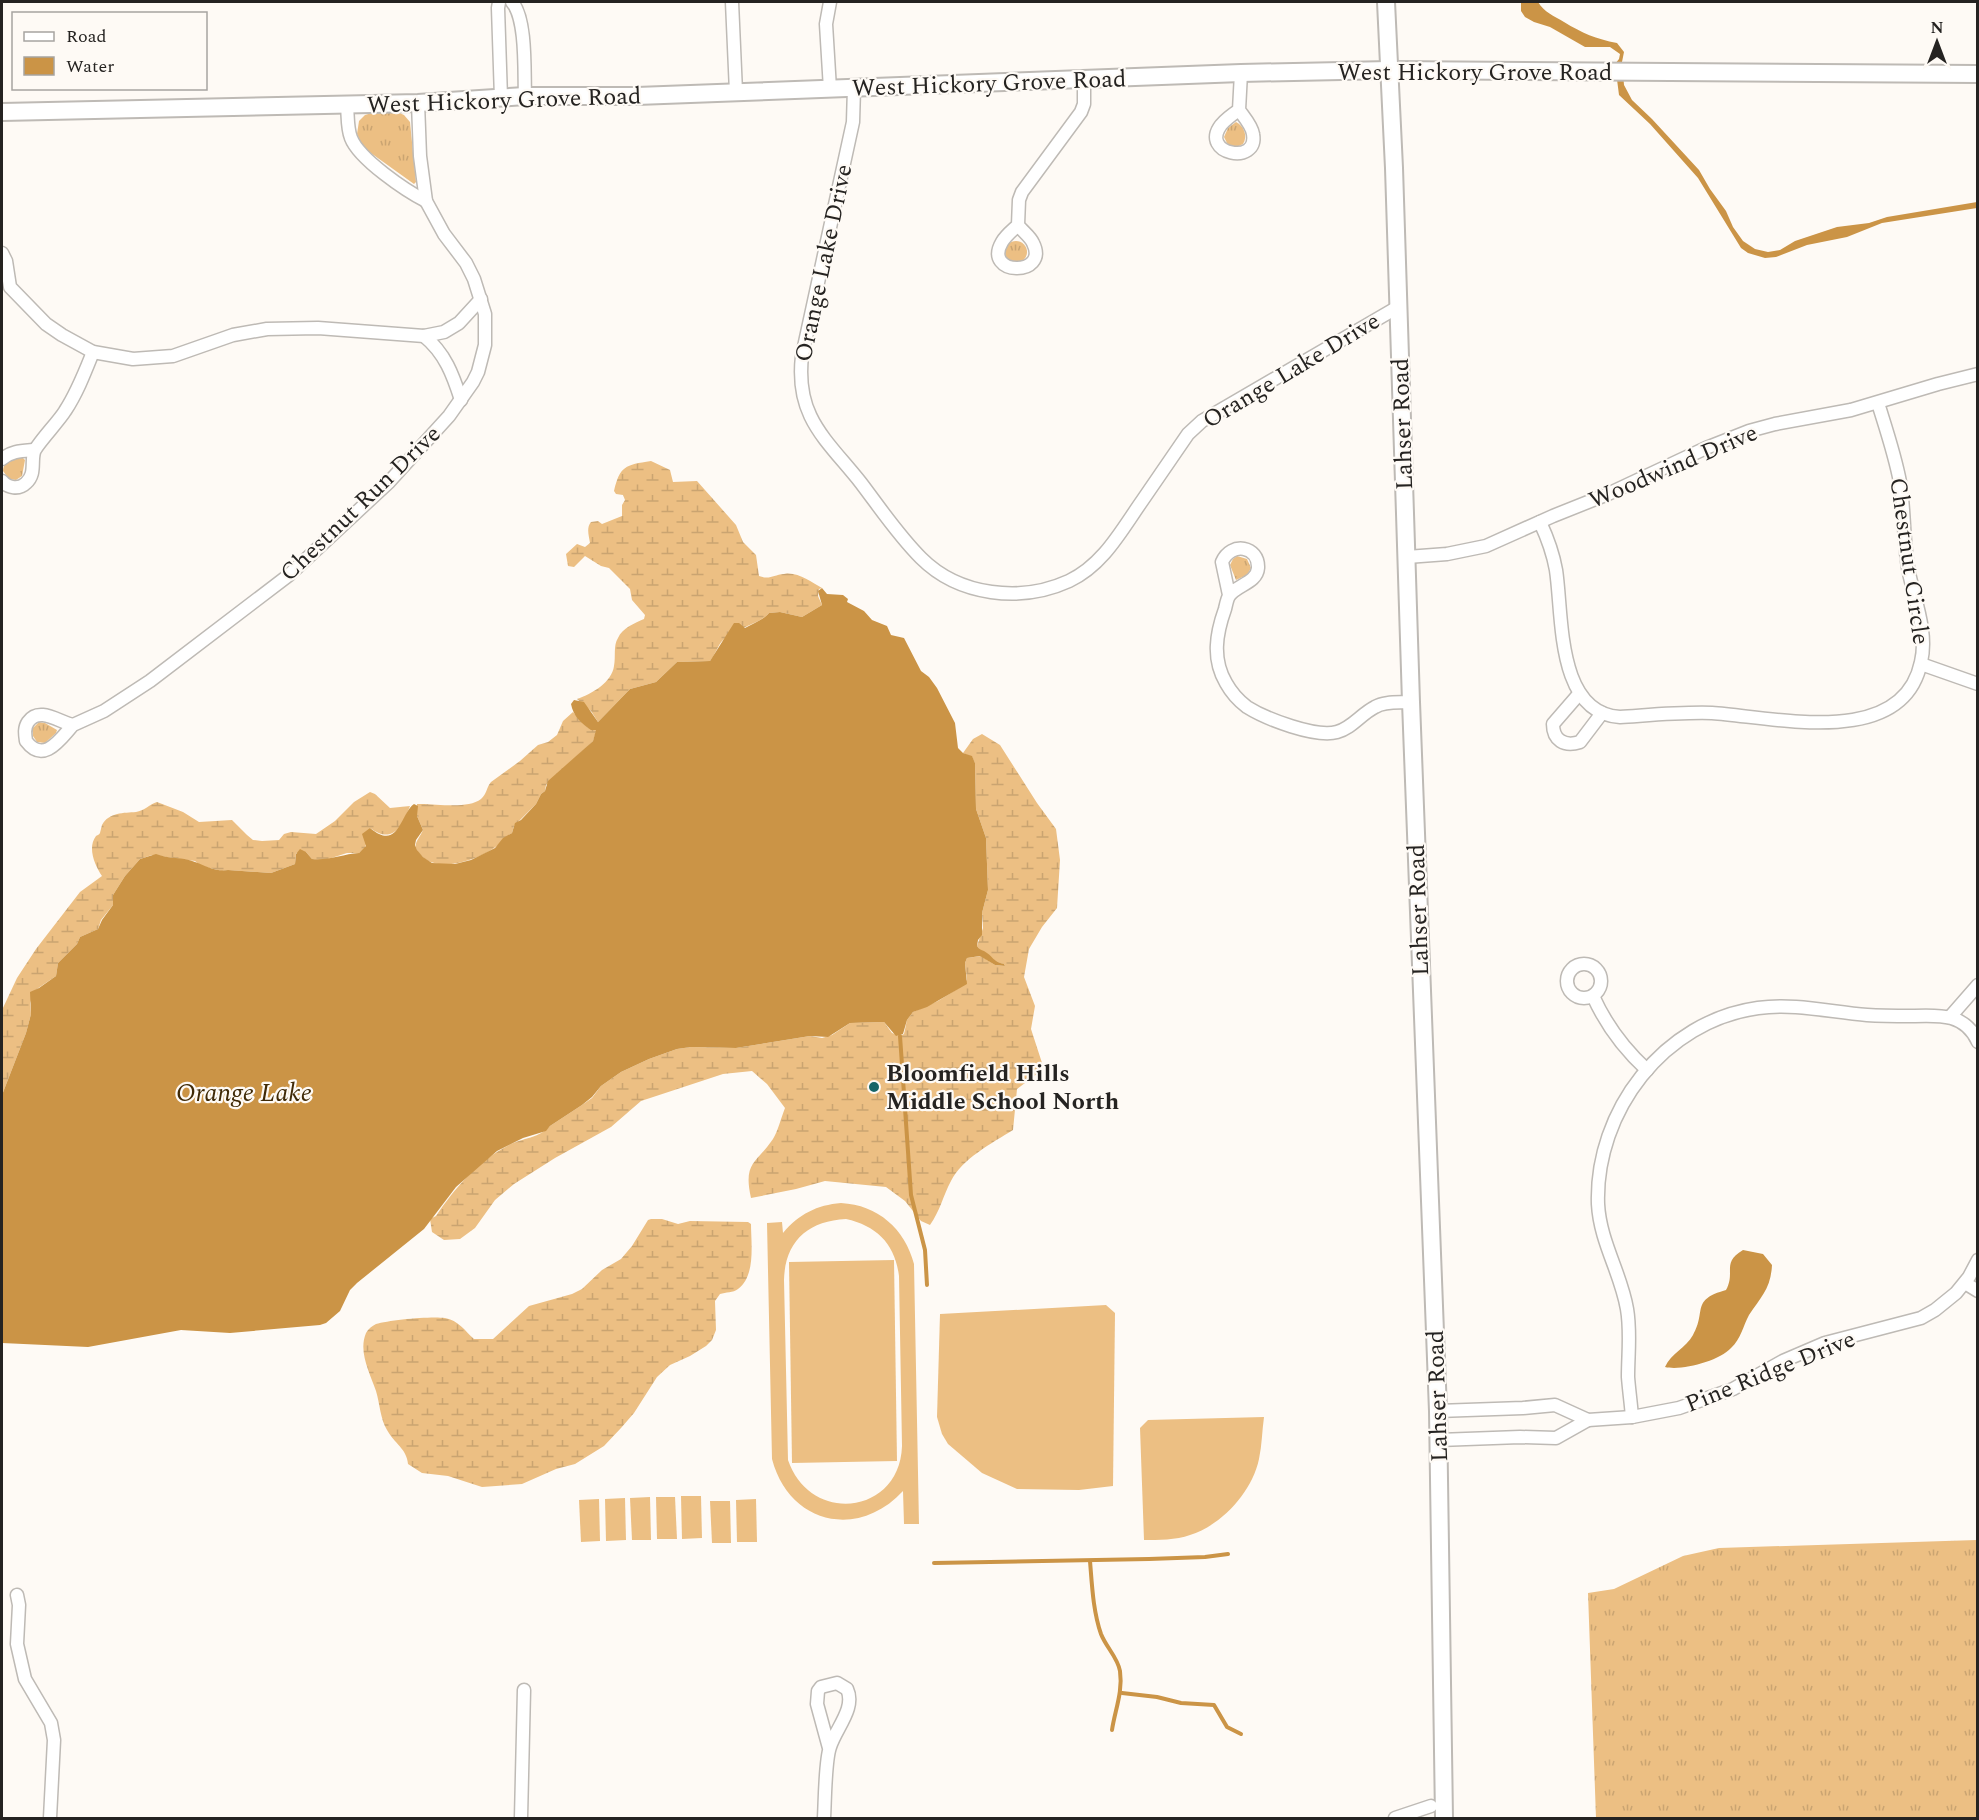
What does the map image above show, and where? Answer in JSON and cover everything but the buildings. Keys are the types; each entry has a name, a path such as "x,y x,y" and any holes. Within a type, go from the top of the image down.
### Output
{"street":[{"path":"500,2 498,8 501,98"},
{"path":"512,2 517,7 520,24 525,96"},
{"path":"732,2 735,92"},
{"path":"830,2 826,24 830,88"},
{"name":"Lahser Road","path":"1386,2 1439,1440 1444,1818"},
{"name":"West Hickory Grove Road","path":"2,112 418,103 525,96 636,96 1389,70 1977,74"},
{"path":"1239,110 1241,74"},
{"path":"1018,225 1019,200 1022,192 1081,112 1084,104 1084,80"},
{"name":"Orange Lake Drive","path":"854,88 853,122 803,348 800,377 802,396 808,414 815,425 912,548 932,567 950,579 973,588 997,593 1021,594 1061,584 1085,572 1112,546 1188,434 1202,421 1398,307"},
{"name":"Chestnut Run Drive","path":"73,725 104,711 150,681 289,574 389,482 442,424 473,382 482,361 486,326 481,299 466,263 444,234 426,201 420,156 418,103"},
{"name":"Chestnut Run Drive","path":"347,105 351,138 360,152 412,194 426,201"},
{"path":"2,253 6,261 6,287 46,324 93,352 133,359 159,358 188,352 233,335 258,330 284,328 424,336 444,332 459,323 481,299"},
{"path":"424,336 440,351 448,364 461,400"},
{"path":"2,481 13,488 21,487 28,482 33,470 34,450 65,412 76,393 93,352"},
{"name":"Woodwind Drive","path":"1407,557 1478,549 1749,431 1878,403 1977,374"},
{"name":"Chestnut Circle","path":"1602,713 1620,717 1702,713 1808,722 1861,718 1884,712 1897,703 1910,688 1921,664 1923,639 1906,555 1900,483 1893,450 1878,403"},
{"path":"2,459 7,454 34,450"},
{"path":"1540,522 1554,559 1564,643 1574,684 1586,702 1602,713 1580,742 1568,744 1560,742 1554,733 1553,724 1579,694"},
{"path":"1229,595 1218,634 1217,658 1222,676 1230,690 1249,708 1308,732 1328,734 1349,727 1374,707 1382,704 1411,702"},
{"path":"1921,664 1977,684"},
{"path":"1950,1017 1977,985"},
{"path":"1593,996 1605,1022 1615,1036 1647,1070"},
{"path":"1632,1417 1628,1379 1630,1334 1628,1314 1601,1226 1599,1186 1602,1157 1614,1120 1630,1091 1647,1070 1672,1046 1698,1029 1723,1017 1756,1009 1793,1007 1870,1015 1950,1017 1967,1026 1977,1040"},
{"name":"Pine Ridge Drive","path":"1439,1440 1556,1438 1588,1420 1632,1417 1694,1404 1733,1389 1815,1347 1921,1318 1950,1299 1965,1283 1977,1260"},
{"path":"1965,1283 1977,1291"},
{"name":"Pine Ridge Drive","path":"1438,1411 1555,1405 1588,1420"},
{"path":"17,1595 17,1644 25,1678 51,1723 54,1740 50,1818"},
{"path":"824,1818 829,1748 817,1696 821,1687 837,1683 847,1689 850,1699 846,1713 829,1748"},
{"path":"521,1818 524,1690"},
{"path":"1395,1818 1431,1806"}],"green space":[{"path":"395,111 404,115 410,122 416,182 414,184 368,151 357,134 359,121 365,115"},
{"path":"1236,122 1243,129 1245,138 1243,144 1235,148 1228,145 1224,137 1228,128"},
{"path":"1016,241 1024,244 1027,252 1024,260 1016,263 1008,260 1005,252 1008,244"},
{"path":"22,457 25,460 22,476 16,480 9,479 3,471 5,464"},
{"path":"651,461 670,470 673,482 697,481 736,525 743,542 756,555 759,576 769,577 789,573 804,578 822,588 819,589 818,596 822,605 802,617 780,612 769,613 759,621 728,636 721,642 710,661 677,662 656,682 630,689 598,722 591,711 577,699 595,691 605,682 614,666 616,641 620,634 629,626 644,619 645,615 632,600 630,589 609,568 585,556 574,567 568,566 566,554 577,544 585,547 590,543 588,529 591,522 598,521 602,524 622,516 622,505 625,500 623,495 616,494 614,491 621,472 629,466"},
{"path":"1237,556 1247,559 1251,568 1247,575 1236,580 1230,565"},
{"path":"573,712 588,728 597,729 593,741 546,785 545,791 536,804 514,826 512,833 487,852 459,863 431,862 419,854 416,844 423,830 417,816 417,804 459,805 481,799 491,782 538,745 548,742 557,735 563,721"},
{"path":"39,722 57,730 45,743 37,742 33,736 33,728"},
{"path":"982,734 1000,745 1056,829 1060,860 1057,908 1029,949 1024,977 1035,1006 1031,1029 1043,1066 1037,1074 1017,1089 1013,1130 978,1152 962,1166 951,1181 930,1225 921,1221 905,1201 886,1187 825,1181 751,1198 750,1170 773,1139 785,1108 767,1084 752,1071 723,1074 641,1101 611,1127 514,1184 495,1200 475,1228 460,1239 444,1240 432,1232 430,1219 436,1216 459,1185 487,1159 509,1145 546,1130 592,1098 601,1086 621,1072 649,1059 677,1049 691,1047 736,1048 810,1036 822,1038 832,1035 850,1023 884,1022 892,1033 900,1036 904,1034 907,1020 913,1012 938,1001 967,980 965,963 967,958 981,956 995,965 1005,966 989,957 977,946 983,928 982,913 988,890 986,838 976,809 975,763 972,757 963,753 973,739"},
{"path":"370,792 390,808 410,806 400,826 391,834 378,833 370,828 365,848 359,853 347,853 325,860 312,859 306,852 296,853 295,864 271,873 222,871 201,866 195,861 152,855 140,859 125,876 113,895 113,905 101,920 98,929 80,937 77,944 58,963 56,976 34,991 26,1033 2,1095 2,1010 17,978 36,949 80,892 102,876 95,862 92,846 105,821 117,814 139,811 157,802 183,812 199,822 232,820 253,840 279,840 284,834 291,832 316,834 335,821 354,802"},
{"path":"841,1203 867,1208 888,1221 904,1240 914,1264 919,1524 904,1524 903,1491 885,1506 866,1516 846,1520 827,1518 809,1511 793,1498 781,1481 772,1459 767,1223 782,1222 783,1233 802,1216 816,1208","holes":["846,1219 867,1226 883,1238 897,1265 902,1446 897,1469 886,1486 871,1498 852,1503 833,1502 815,1495 799,1481 788,1460 784,1280 789,1254 801,1236 820,1224"]},
{"path":"651,1219 662,1219 678,1224 690,1221 748,1222 751,1224 751,1259 748,1276 738,1289 720,1294 715,1301 716,1330 712,1340 690,1356 670,1365 657,1377 634,1413 604,1446 575,1464 556,1469 522,1484 482,1487 448,1476 422,1473 408,1464 403,1450 390,1435 381,1416 363,1348 369,1329 376,1324 390,1321 445,1318 458,1323 474,1339 493,1339 529,1306 582,1289 602,1270 621,1259"},
{"path":"894,1260 897,1461 792,1463 789,1262"},
{"path":"1106,1305 1115,1313 1113,1486 1079,1490 1017,1489 982,1473 948,1444 937,1417 940,1314"},
{"path":"1264,1417 1260,1454 1255,1471 1243,1495 1234,1506 1213,1524 1190,1535 1173,1539 1144,1540 1140,1428 1148,1420"},
{"path":"681,1496 701,1496 702,1538 682,1539"},
{"path":"650,1497 651,1540 632,1540 630,1498"},
{"path":"656,1497 675,1497 677,1539 657,1539"},
{"path":"625,1498 626,1540 606,1541 605,1499"},
{"path":"599,1499 600,1541 581,1542 579,1500"},
{"path":"756,1499 757,1542 737,1542 736,1500"},
{"path":"710,1501 730,1501 731,1543 712,1543"},
{"path":"1977,1540 1977,1818 1596,1818 1588,1593 1614,1589 1683,1556 1719,1548"}],"water":[{"path":"1521,2 1538,2 1550,14 1577,29 1617,43 1624,52 1622,62 1624,85 1632,100 1699,170 1726,211 1733,227 1743,241 1755,249 1768,252 1780,250 1795,241 1837,227 1869,223 1887,217 1977,202 1977,208 1882,223 1847,237 1807,245 1776,257 1765,258 1748,253 1741,248 1698,178 1650,124 1619,95 1615,64 1620,54 1610,47 1585,47 1550,27 1534,22 1525,17 1521,11"},
{"name":"Orange Lake","path":"822,588 827,594 843,595 848,599 847,602 864,611 872,620 887,626 891,635 904,638 921,671 937,688 955,723 958,748 963,753 972,756 975,763 976,809 986,838 988,890 982,913 982,935 977,946 1005,966 995,965 980,956 967,958 965,963 967,984 927,1007 913,1012 907,1020 903,1034 896,1036 884,1022 850,1023 828,1037 810,1036 736,1048 677,1049 621,1072 601,1086 582,1105 546,1131 523,1138 497,1151 456,1187 424,1229 350,1290 340,1311 326,1323 230,1333 181,1330 88,1347 2,1343 2,1095 26,1033 31,1014 30,992 56,976 58,963 77,944 80,937 98,929 113,905 113,895 125,876 140,859 156,854 191,860 219,870 271,873 295,864 296,854 300,849 312,859 359,853 366,846 362,834 370,828 387,836 393,834 414,804 418,806 417,816 423,830 415,845 423,857 432,863 455,864 471,860 495,848 503,838 512,833 515,823 521,820 536,804 545,791 548,781 593,741 596,730 591,730 576,716 571,704 574,700 584,702 598,722 630,689 656,682 677,662 710,661 734,623 739,623 745,628 769,613 780,612 802,617 822,605 818,591"},
{"path":"1743,1250 1763,1254 1772,1265 1767,1286 1749,1315 1737,1341 1725,1353 1709,1361 1681,1368 1665,1367 1693,1335 1703,1302 1726,1290 1729,1284 1732,1259"}],"waterway":[{"path":"900,1036 911,1195 925,1250 927,1285"},
{"path":"934,1563 1149,1559 1228,1554"},
{"path":"1090,1561 1098,1625 1120,1671 1120,1694 1112,1730"},
{"path":"1122,1693 1157,1697 1181,1703 1214,1705 1227,1727 1241,1734"}],"place":[{"name":"Bloomfield Hills Middle School North","path":"874,1087"}]}
